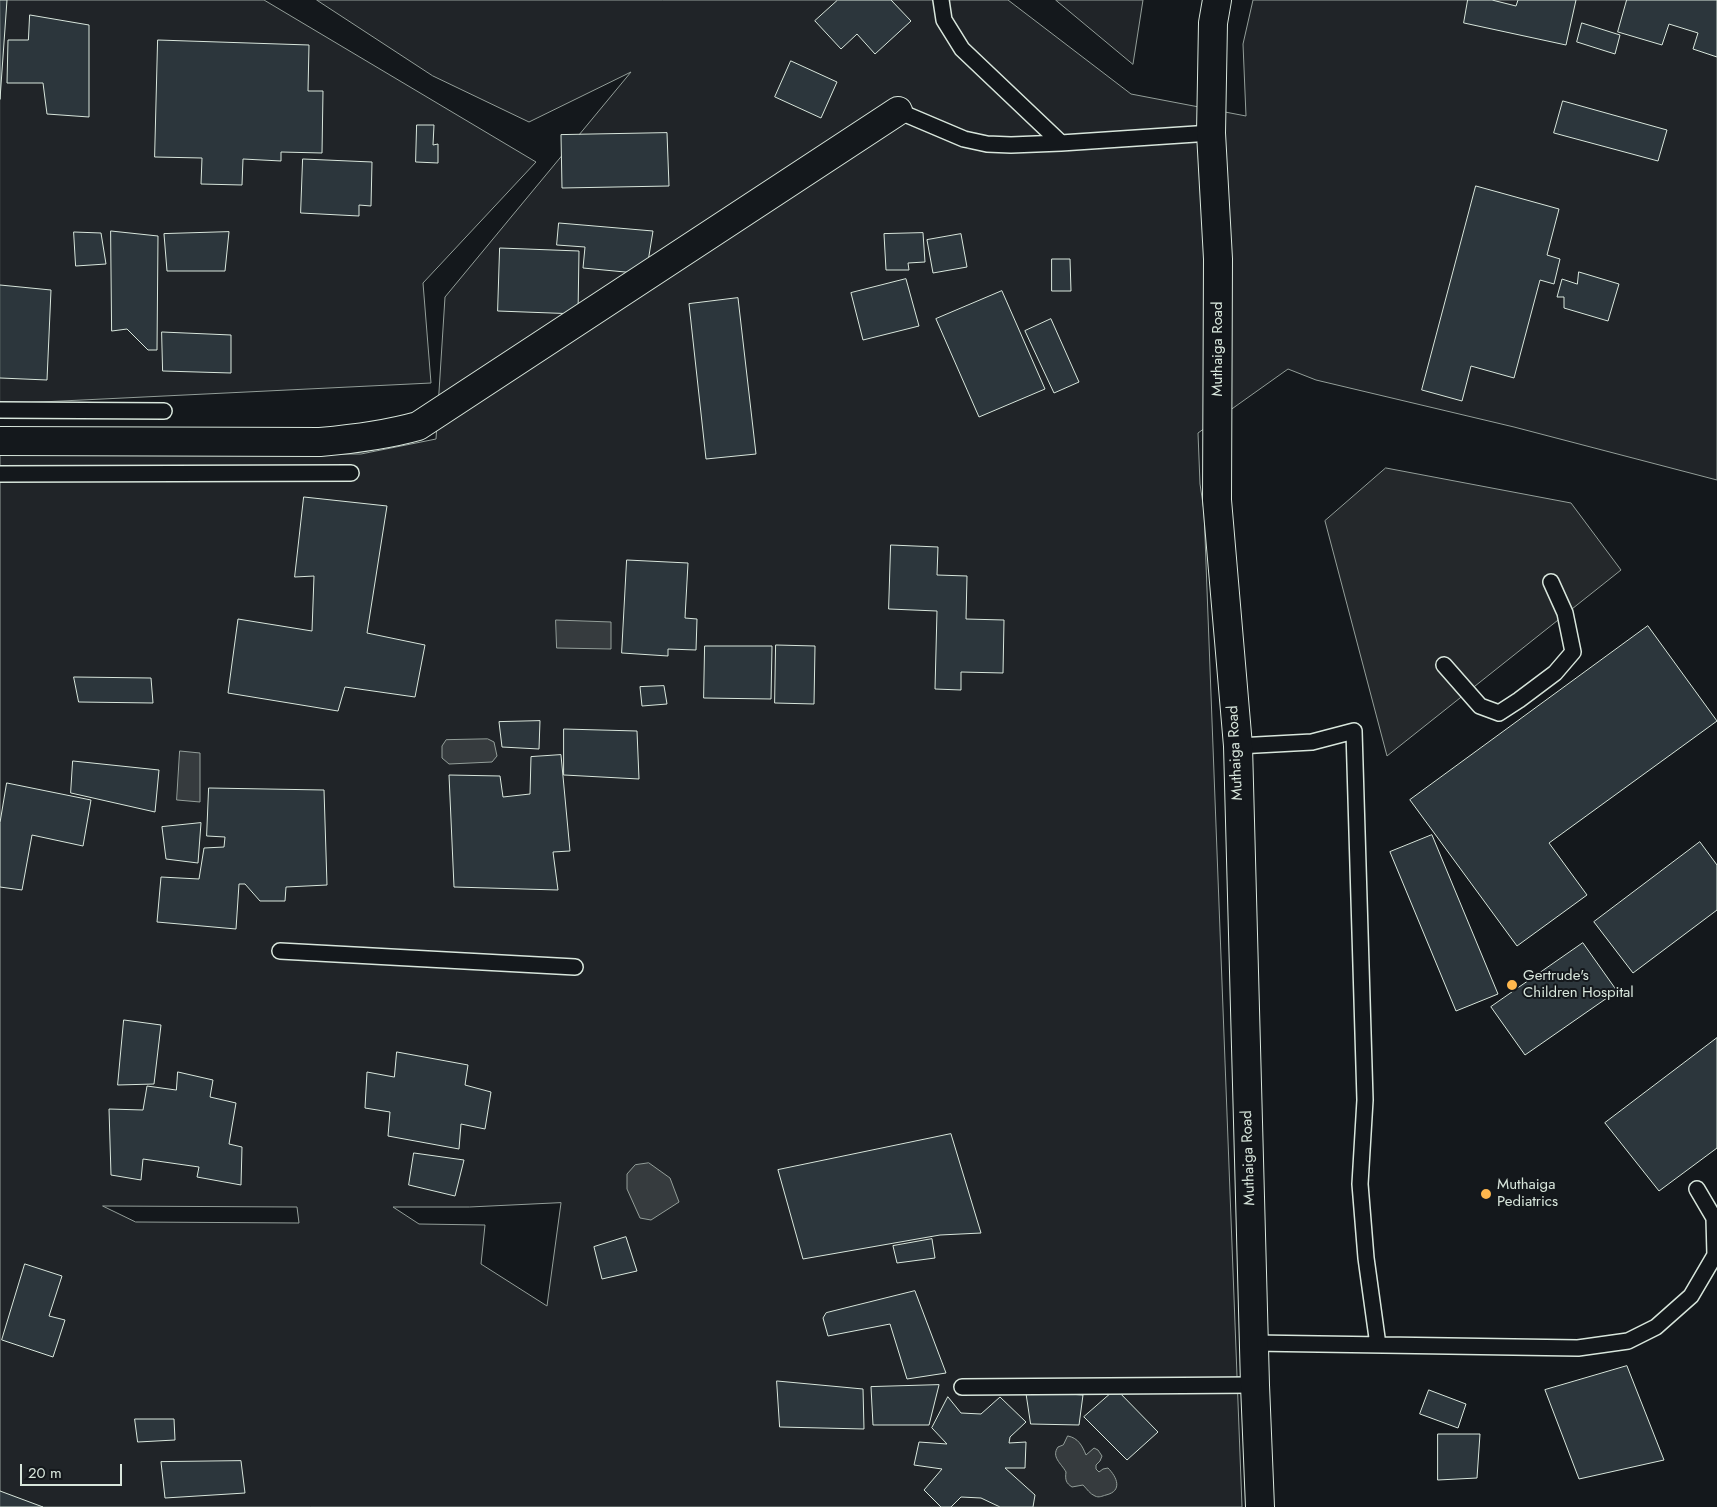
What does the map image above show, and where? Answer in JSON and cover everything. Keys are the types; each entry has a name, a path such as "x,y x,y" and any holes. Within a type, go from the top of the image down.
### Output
{"main road":[{"name":"Muthaiga Road","path":"1218,0 1213,23 1212,133 1218,259 1217,500 1238,746 1260,1507"},
{"path":"0,441 320,442 381,435 418,426 898,111"}],"lane":[{"path":"941,0 944,20 962,49 1061,143"},
{"path":"898,111 964,139 987,144 1061,143 1212,133"},
{"path":"0,410 164,412"},
{"path":"0,474 351,473"},
{"path":"1444,665 1480,706 1499,712 1519,700 1555,673 1573,652 1565,613 1551,582"},
{"path":"1238,746 1312,742 1354,731 1365,1100 1360,1184 1366,1258 1378,1345"},
{"path":"280,951 575,967"},
{"path":"1254,1344 1578,1348 1628,1341 1656,1326 1691,1296 1715,1255 1714,1218 1697,1189"},
{"path":"962,1387 1255,1385"}],"shaded area":[{"path":"0,0 264,0 536,162 423,283 431,383 0,404"},
{"path":"317,0 1008,0 1131,94 1246,116 1243,44 1253,0 1717,0 1717,480 1514,427 1316,380 1288,369 1198,433 1200,484 1204,511 1242,1507 0,1507 0,455 361,454 436,439 445,297 631,72 529,122 433,76","holes":["561,1203 547,1306 481,1264 485,1225 419,1224 393,1207 469,1207","103,1206 297,1207 299,1223 136,1222"]},
{"path":"1056,0 1143,0 1133,64"},
{"path":"1386,468 1571,503 1621,570 1387,756 1325,521"},
{"path":"556,620 611,622 611,649 557,648"},
{"path":"488,739 494,742 497,756 492,762 449,764 442,758 442,746 446,740"},
{"path":"180,751 200,753 200,802 177,800"},
{"path":"649,1163 670,1178 679,1202 651,1220 640,1218 627,1189 627,1174 635,1165"},
{"path":"1068,1436 1079,1442 1086,1455 1094,1448 1098,1450 1102,1456 1096,1465 1096,1469 1099,1472 1108,1468 1116,1479 1115,1490 1098,1497 1083,1485 1072,1487 1068,1484 1066,1472 1057,1460 1056,1451 1058,1447 1063,1445"}],"building":[{"path":"0,0 7,0 0,99"},
{"path":"838,0 891,0 911,21 875,54 857,34 841,49 815,21"},
{"path":"1468,0 1492,0 1516,6 1518,0 1576,0 1566,45 1464,23"},
{"path":"1627,0 1717,0 1717,57 1693,49 1698,33 1669,24 1662,45 1618,32"},
{"path":"30,15 89,25 89,117 47,114 43,83 7,83 8,40 28,40"},
{"path":"1582,23 1620,35 1615,54 1577,42"},
{"path":"158,40 309,45 308,91 323,91 322,153 281,152 281,161 243,159 242,185 201,184 202,158 155,157"},
{"path":"791,61 837,82 821,118 775,97"},
{"path":"1563,101 1667,130 1658,161 1554,133"},
{"path":"417,125 434,125 433,145 438,144 438,163 416,162"},
{"path":"667,133 669,186 562,188 561,135"},
{"path":"303,159 372,162 371,206 359,205 359,216 301,213"},
{"path":"1476,186 1559,209 1547,255 1560,259 1554,284 1540,280 1514,378 1471,366 1462,401 1422,390"},
{"path":"559,223 653,231 646,274 583,268 585,247 557,245"},
{"path":"111,231 158,236 157,350 148,350 127,329 112,331"},
{"path":"74,232 101,233 106,264 76,266"},
{"path":"229,232 225,271 167,271 164,234"},
{"path":"923,233 925,262 908,263 909,270 886,270 884,234"},
{"path":"961,234 967,267 933,273 927,240"},
{"path":"500,248 579,251 578,314 498,311"},
{"path":"1052,259 1070,259 1071,291 1052,291"},
{"path":"1579,272 1619,284 1608,321 1564,308 1564,297 1557,297 1562,279 1577,284"},
{"path":"906,279 919,326 863,340 851,293"},
{"path":"0,285 51,290 47,380 0,378"},
{"path":"1002,291 1045,389 979,417 936,319"},
{"path":"738,298 756,454 706,459 689,304"},
{"path":"1051,319 1079,382 1054,393 1025,331"},
{"path":"162,332 231,335 231,373 163,371"},
{"path":"304,497 387,506 367,633 425,645 415,697 345,687 338,711 228,693 238,619 312,631 314,576 295,577"},
{"path":"891,545 938,547 937,575 967,576 966,619 1004,620 1003,673 961,672 961,690 935,689 937,611 889,609"},
{"path":"627,560 688,563 685,618 697,619 696,650 668,649 668,656 622,653"},
{"name":"Gertrude's Children Hospital","path":"1648,626 1717,721 1549,843 1587,895 1517,946 1410,800"},
{"path":"776,645 815,646 814,704 775,703"},
{"path":"705,646 772,646 771,699 704,698"},
{"path":"74,677 151,678 153,703 79,702"},
{"path":"664,686 667,704 642,706 640,687"},
{"path":"540,721 539,749 502,747 499,722"},
{"path":"564,729 637,731 639,779 564,775"},
{"path":"561,755 570,851 553,852 558,890 454,887 449,775 500,776 503,797 530,794 531,757"},
{"path":"73,761 159,770 155,812 71,793"},
{"path":"7,783 91,800 83,846 32,835 22,890 0,887 0,823"},
{"path":"209,788 324,790 327,885 286,887 285,901 260,901 245,884 239,884 236,929 157,922 161,877 199,879 204,848 224,847 225,837 207,836"},
{"path":"201,823 198,863 166,859 162,827"},
{"path":"1432,835 1498,994 1456,1011 1390,852"},
{"path":"1700,842 1717,865 1717,910 1633,973 1594,922"},
{"path":"1583,943 1617,991 1525,1055 1491,1007"},
{"path":"124,1020 161,1025 154,1084 118,1085"},
{"path":"1717,1038 1717,1148 1659,1191 1605,1123"},
{"path":"397,1052 468,1065 465,1085 491,1092 485,1129 461,1124 459,1149 388,1136 390,1112 365,1108 367,1072 394,1077"},
{"path":"178,1072 213,1080 210,1097 236,1103 229,1144 242,1147 241,1185 197,1177 199,1167 143,1159 141,1180 111,1175 109,1109 143,1110 147,1086 176,1090"},
{"path":"951,1134 981,1233 940,1235 803,1259 778,1170"},
{"path":"414,1153 464,1160 455,1196 409,1185"},
{"path":"626,1237 637,1271 602,1279 594,1247"},
{"path":"932,1239 935,1258 897,1263 893,1246"},
{"path":"25,1264 62,1276 49,1316 65,1320 53,1357 2,1340"},
{"path":"915,1291 946,1373 907,1379 890,1324 828,1336 823,1318 826,1313"},
{"path":"1627,1366 1664,1460 1579,1479 1545,1390"},
{"path":"777,1381 863,1389 864,1429 780,1427"},
{"path":"939,1385 929,1425 873,1425 871,1387"},
{"path":"1116,1389 1158,1432 1127,1460 1084,1417"},
{"path":"1429,1390 1466,1404 1458,1428 1420,1414"},
{"path":"1026,1391 1083,1395 1079,1425 1031,1424"},
{"path":"948,1397 961,1413 981,1414 1000,1397 1026,1422 1010,1437 1009,1443 1026,1442 1025,1468 1005,1468 1035,1495 1033,1507 1000,1507 981,1498 961,1497 951,1507 941,1507 924,1490 942,1469 914,1465 919,1442 947,1444 932,1428"},
{"path":"135,1419 174,1419 175,1440 138,1442"},
{"path":"1438,1434 1480,1434 1477,1478 1438,1480"},
{"path":"241,1461 245,1493 165,1498 161,1462"},
{"path":"0,1491 43,1507 0,1507"}],"place":[{"name":"Gertrude's Children Hospital","path":"1512,985"},
{"name":"Muthaiga Pediatrics","path":"1486,1194"}]}
